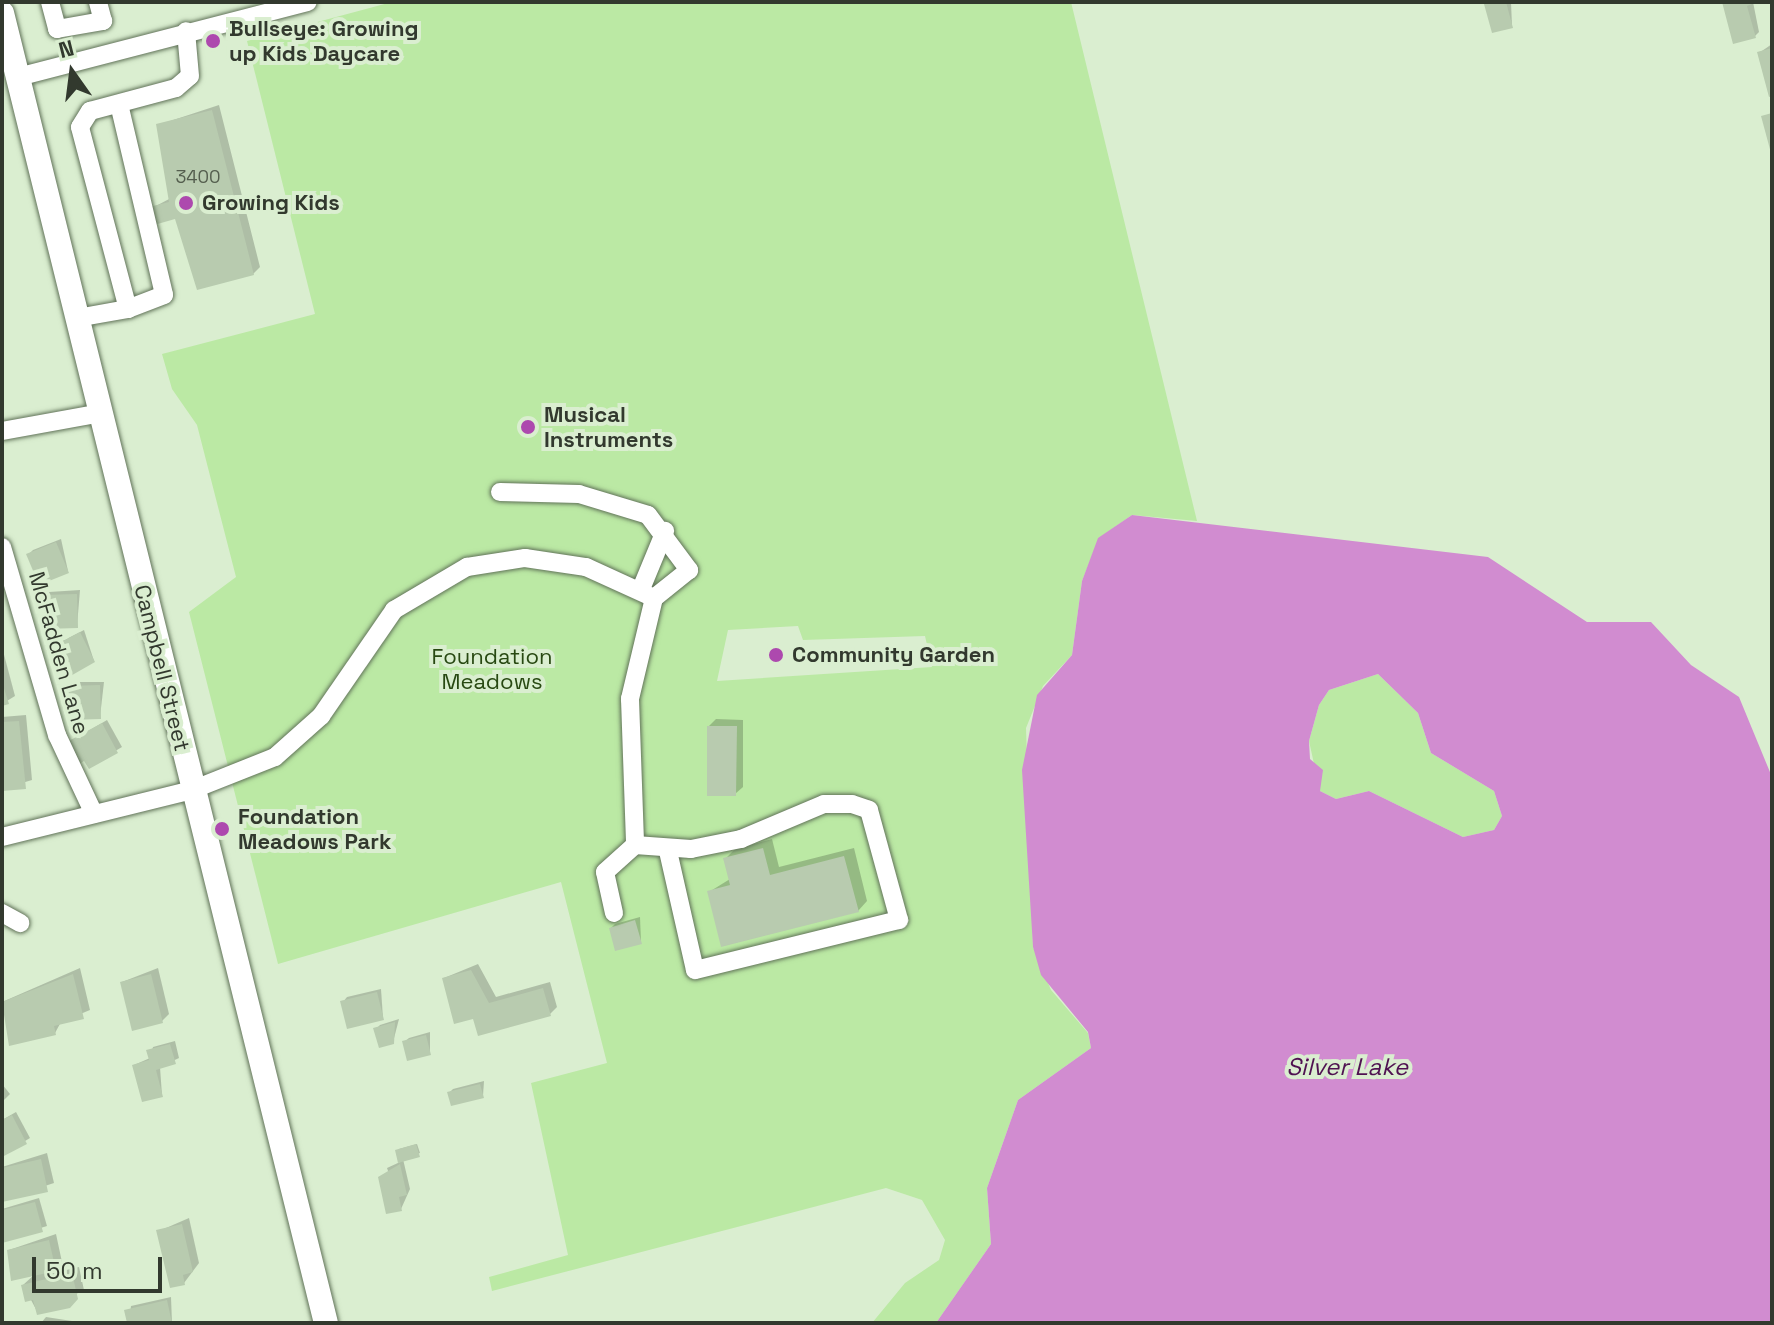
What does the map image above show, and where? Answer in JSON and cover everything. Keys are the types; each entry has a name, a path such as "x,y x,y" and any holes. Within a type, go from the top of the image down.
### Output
{"main road":[{"name":"Campbell Street","path":"2,13 10,79 77,318 326,1323"}],"street":[{"path":"50,2 57,29 103,21 98,2"},
{"path":"10,79 307,2"},
{"path":"128,309 80,127 90,111 176,88 190,76 186,31"},
{"path":"77,318 128,309 164,295 116,104"},
{"path":"2,431 101,413"},
{"path":"2,837 192,790 275,757 301,739 376,628 416,593 467,567 557,560 647,593 689,570 665,531 648,515 598,497 500,492"},
{"path":"614,913 605,872 635,845 630,699 647,593 665,531"},
{"name":"McFadden Lane","path":"2,547 62,750 94,814"},
{"path":"635,845 668,851 741,839 824,804 852,804 869,810 899,920 695,970 668,851"},
{"path":"2,913 20,923"}],"green space":[{"name":"Foundation Meadows","path":"392,2 1071,2 1197,521 1132,515 1099,538 1082,581 1072,655 1043,686 1026,728 1033,947 1051,990 1088,1033 1091,1048 1018,1100 987,1188 991,1244 936,1323 872,1323 905,1283 939,1260 945,1240 922,1200 886,1188 492,1291 489,1277 568,1255 531,1083 607,1063 561,882 278,964 189,612 236,577 197,425 172,389 162,354 315,314 247,41","holes":["798,626 803,640 925,636 932,667 717,681 728,630"]},
{"path":"1378,674 1418,713 1431,753 1494,791 1502,816 1494,830 1463,837 1369,791 1336,799 1320,791 1309,741 1319,705 1329,690"}],"water":[{"name":"Silver Lake","path":"1132,515 1488,557 1587,622 1651,622 1691,665 1739,697 1772,777 1772,1323 936,1323 991,1244 987,1188 1018,1100 1091,1048 1088,1032 1041,975 1033,947 1022,770 1037,695 1072,655 1082,581 1098,538","holes":["1378,674 1418,713 1431,753 1494,791 1502,816 1494,830 1463,837 1369,791 1336,799 1320,791 1323,770 1310,759 1309,741 1319,705 1329,690"]}],"building":[{"path":"1506,2 1513,28 1492,33 1484,4"},
{"path":"1722,2 1757,2 1747,6 1756,38 1733,44"},
{"path":"1772,48 1772,96 1769,97 1757,52"},
{"name":"Growing Kids","path":"212,110 254,275 197,290 175,219 154,225 149,207 169,202 156,124"},
{"path":"1772,113 1772,153 1771,153 1761,116"},
{"path":"56,542 69,573 39,585 26,554"},
{"path":"77,594 78,628 44,629 42,595"},
{"path":"80,632 95,662 67,678 46,650"},
{"path":"2,682 9,704 2,706"},
{"path":"100,685 101,719 67,720 66,686"},
{"path":"19,721 26,789 2,791 2,722"},
{"path":"102,723 118,753 89,769 84,761 77,765 65,743"},
{"path":"707,726 737,726 736,796 707,796"},
{"path":"763,848 770,875 844,856 859,912 721,947 707,891 730,885 723,858"},
{"path":"635,920 642,944 615,951 609,928"},
{"path":"471,970 489,1003 543,988 551,1016 478,1036 473,1019 454,1024 442,978"},
{"path":"73,974 84,1019 54,1026 56,1035 9,1046 2,1002"},
{"path":"151,974 163,1023 132,1031 120,982"},
{"path":"377,992 384,1020 347,1029 340,1001"},
{"path":"395,1022 394,1044 379,1048 373,1028"},
{"path":"426,1035 431,1055 407,1061 402,1041"},
{"path":"170,1044 176,1064 156,1070 163,1097 142,1102 132,1065 149,1060 146,1050"},
{"path":"480,1084 484,1098 451,1106 447,1092"},
{"path":"12,1115 27,1144 2,1157 2,1120"},
{"path":"416,1144 420,1157 398,1163 395,1150"},
{"path":"41,1159 48,1192 2,1202 2,1168"},
{"path":"400,1164 407,1195 399,1197 402,1211 386,1214 378,1177"},
{"path":"35,1202 43,1232 2,1243 2,1210"},
{"path":"182,1224 193,1272 183,1275 185,1285 170,1288 156,1230"},
{"path":"49,1240 56,1271 11,1281 7,1250"},
{"path":"72,1273 78,1299 70,1308 37,1315 33,1300 25,1302 21,1285"},
{"path":"167,1300 172,1323 127,1323 124,1310"}],"place":[{"name":"Bullseye: Growing up Kids Daycare","path":"213,41"},
{"name":"Growing Kids","path":"186,203"},
{"name":"Musical Instruments","path":"528,427"},
{"name":"Community Garden","path":"776,655"},
{"name":"Foundation Meadows Park","path":"222,829"}]}
